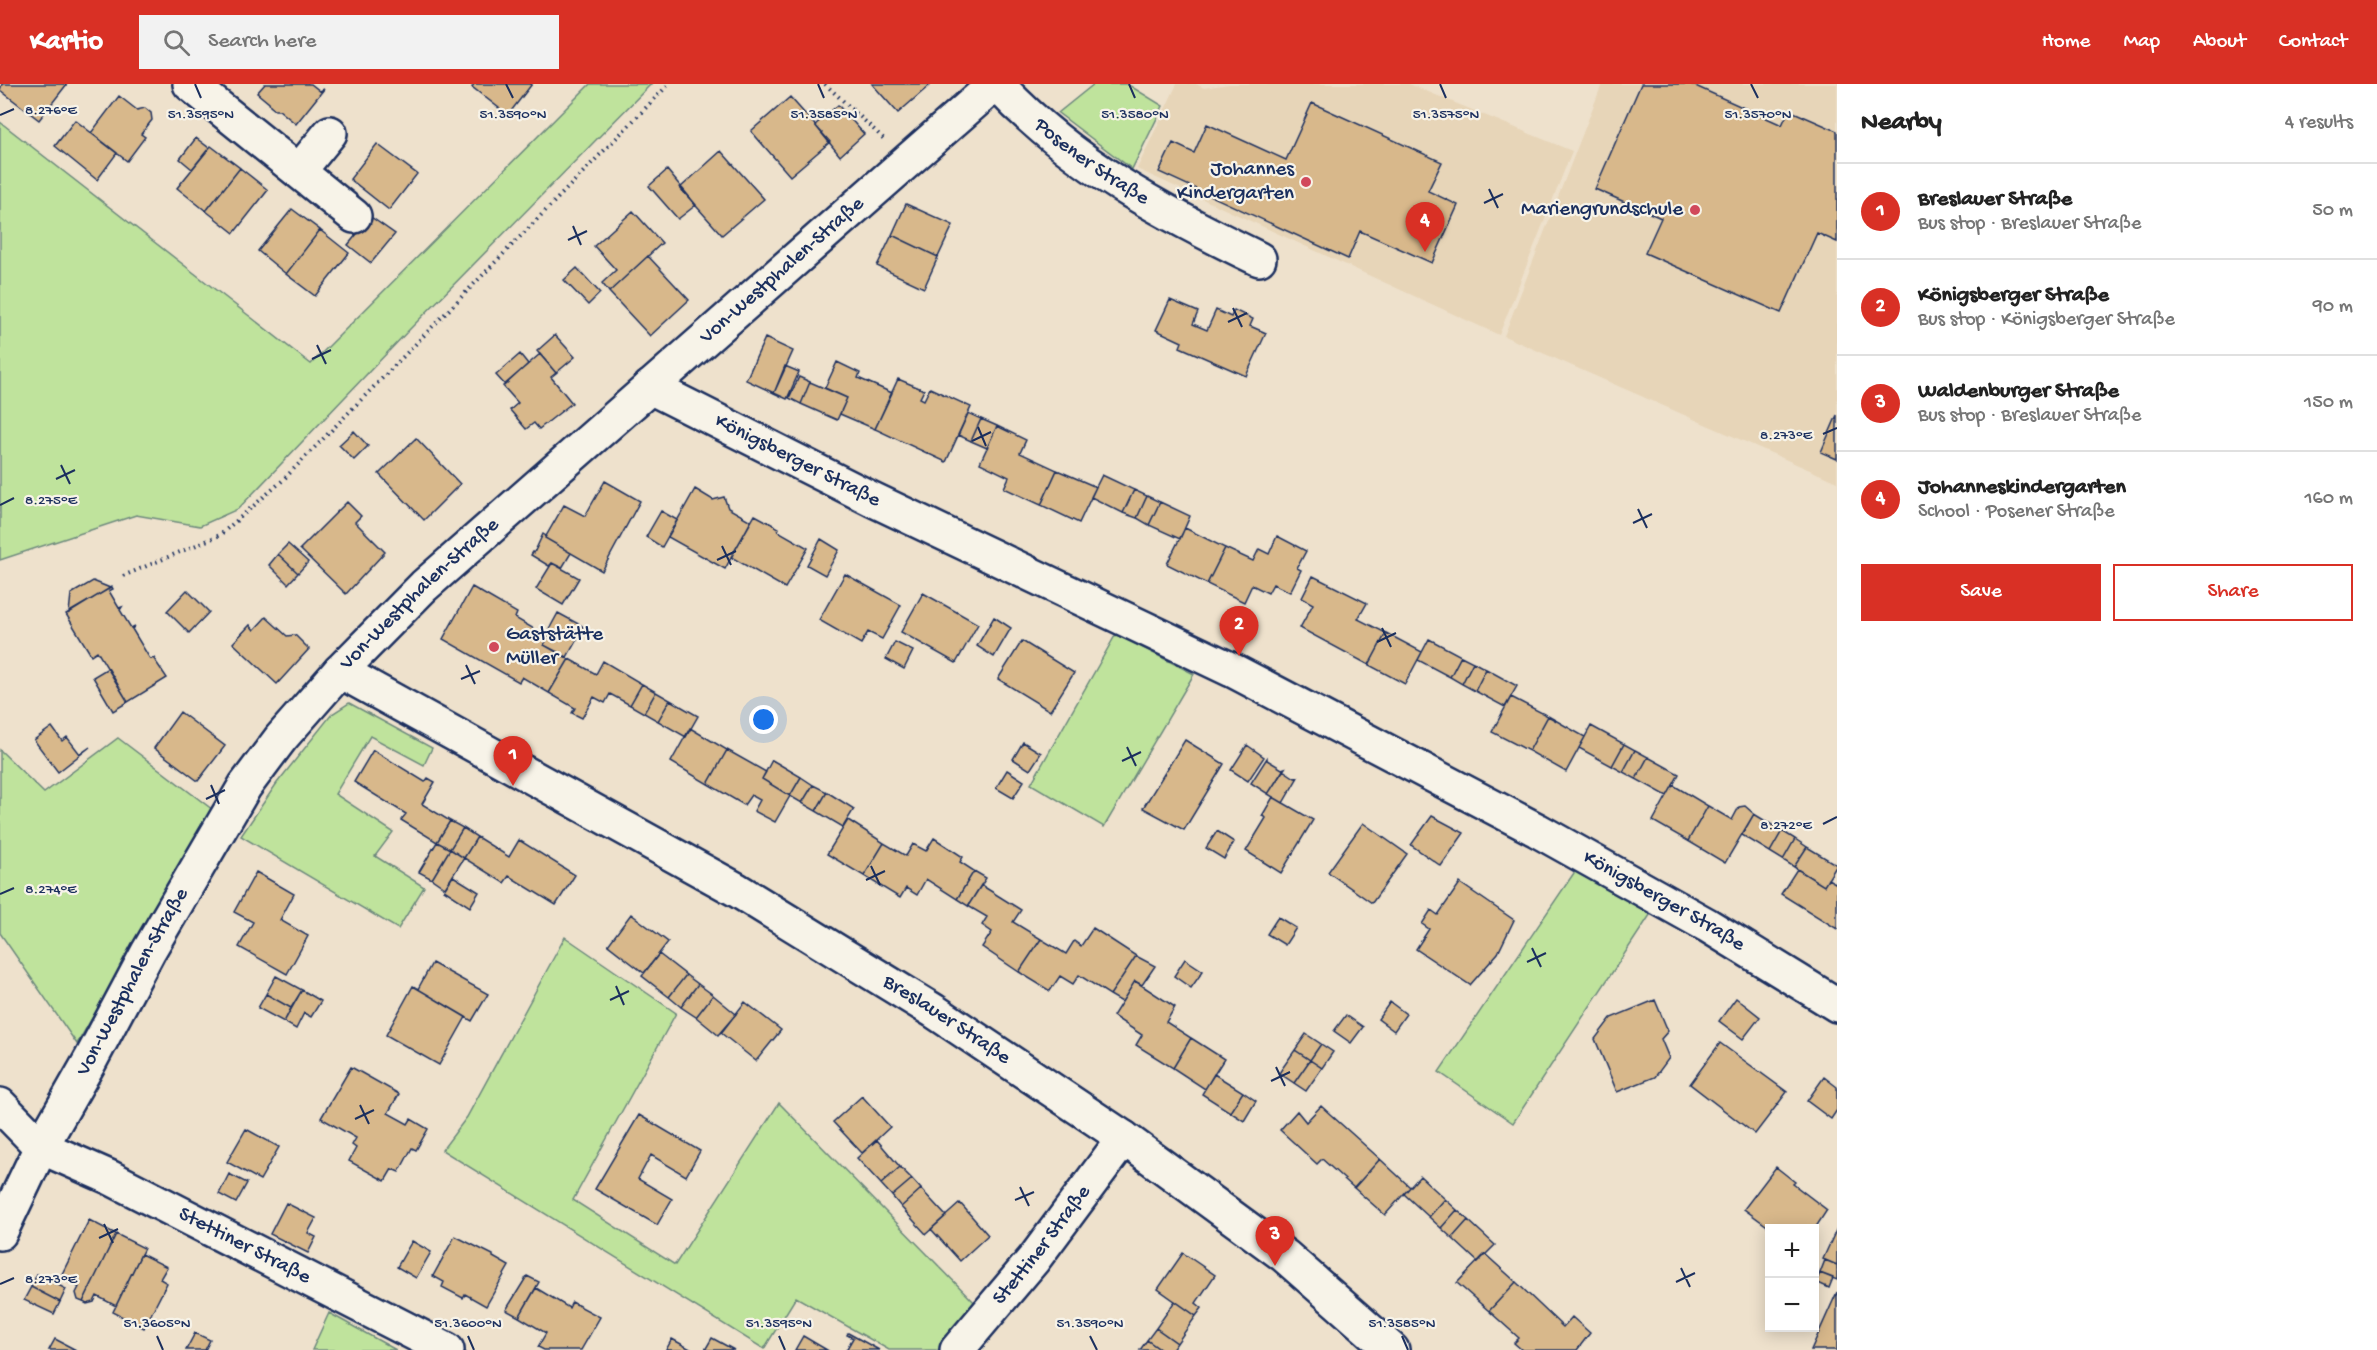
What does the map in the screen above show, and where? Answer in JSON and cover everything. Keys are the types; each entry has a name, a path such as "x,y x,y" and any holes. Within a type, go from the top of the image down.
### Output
{"street":[{"path":"190,84 354,216"},
{"name":"Posener Straße","path":"996,84 1024,113 1096,171 1191,226 1259,259"},
{"name":"Von-Westphalen-Straße","path":"0,1233 41,1147 148,952 245,786 281,738 340,671 418,592 996,84"},
{"path":"298,171 330,133"},
{"name":"Königsberger Straße","path":"650,387 882,504 1232,670 1547,836 1707,925 1837,1005"},
{"name":"Breslauer Straße","path":"340,671 736,890 934,1011 1124,1138 1285,1256 1392,1350"},
{"path":"0,1105 41,1147"},
{"name":"Stettiner Straße","path":"957,1350 1035,1259 1124,1138"},
{"name":"Stettiner Straße","path":"41,1147 110,1177 447,1350"}],"path":[{"path":"123,576 220,535 282,481 669,84"},
{"path":"825,84 888,144"}],"shaded area":[{"path":"1177,84 1196,84 1204,88 1229,84 1409,84 1572,151 1499,335 1137,169"},
{"name":"Mariengrundschule","path":"1602,84 1837,84 1837,482 1504,336"}],"green space":[{"path":"590,84 651,84 409,330 238,509 200,526 136,515 0,560 0,122 311,364"},
{"path":"1094,84 1127,84 1163,106 1132,169 1058,113"},
{"path":"1116,634 1194,674 1104,827 1031,784"},
{"path":"349,703 432,748 424,765 370,736 335,794 393,832 375,856 424,887 398,929 241,836 277,783 332,714"},
{"path":"118,738 213,810 77,1044 0,933 0,750 44,793"},
{"path":"1578,867 1654,909 1513,1123 1439,1072"},
{"path":"565,937 676,1013 573,1200 675,1265 779,1103 979,1307 940,1350 889,1350 796,1297 764,1349 442,1150 467,1117"},
{"path":"329,1313 396,1350 312,1350"}],"building":[{"path":"2,84 67,84 39,120 0,90"},
{"path":"265,84 311,84 320,91 324,89 296,124 279,110 275,110 257,93"},
{"path":"474,84 532,84 508,115 472,87"},
{"path":"872,84 928,84 930,85 898,113"},
{"name":"Mariengrundschule","path":"1641,84 1691,84 1782,125 1789,110 1837,131 1837,242 1817,233 1781,313 1645,253 1661,218 1595,189"},
{"path":"119,96 137,110 145,108 151,113 152,120 141,134 145,137 127,161 91,133"},
{"path":"790,97 830,142 790,176 751,131"},
{"name":"Johannes Kindergarten","path":"1312,103 1442,162 1428,191 1458,205 1432,263 1360,231 1348,259 1159,172 1173,143 1194,153 1207,124 1286,160"},
{"path":"838,105 864,134 840,156 815,125"},
{"path":"75,120 117,153 97,180 55,146"},
{"path":"196,138 209,148 192,169 180,159"},
{"path":"377,144 417,174 389,210 350,179"},
{"path":"211,146 240,168 206,211 177,188"},
{"path":"721,151 764,199 722,235 680,188"},
{"path":"240,168 268,190 234,233 206,211"},
{"path":"667,170 696,205 678,219 649,186"},
{"path":"906,204 953,225 938,257 892,235"},
{"path":"292,209 320,230 286,274 258,251"},
{"path":"633,211 662,243 609,292 602,283 616,270 594,246"},
{"path":"371,217 395,234 371,263 348,245"},
{"path":"320,230 349,253 315,296 286,274"},
{"path":"892,235 938,257 924,288 877,266"},
{"path":"648,256 689,300 650,336 609,292"},
{"path":"577,268 600,293 588,305 564,280"},
{"path":"1170,300 1198,312 1193,324 1207,330 1216,310 1231,317 1234,310 1253,319 1250,326 1266,333 1246,376 1180,347 1182,342 1156,330"},
{"path":"555,335 575,357 556,373 537,351"},
{"path":"765,338 793,351 774,393 746,380"},
{"path":"520,354 528,364 505,385 496,375"},
{"path":"540,354 556,373 551,377 572,403 539,429 534,423 526,429 510,410 518,403 503,386"},
{"path":"837,362 860,373 858,378 892,393 875,429 840,414 847,398 825,388"},
{"path":"785,366 799,372 787,399 774,393"},
{"path":"799,377 810,382 801,404 789,398"},
{"path":"898,379 924,390 920,398 924,400 930,388 971,407 946,462 875,429"},
{"path":"810,382 847,398 837,420 801,404"},
{"path":"968,413 981,419 971,441 958,435"},
{"path":"1837,415 1837,459 1821,452"},
{"path":"981,419 997,426 987,448 971,441"},
{"path":"997,426 1026,440 1020,453 1057,470 1041,505 1004,488 1009,477 980,463"},
{"path":"354,431 368,446 354,460 339,445"},
{"path":"416,438 460,484 424,520 379,474"},
{"path":"1057,470 1096,487 1079,523 1041,505"},
{"path":"1102,475 1134,490 1123,513 1091,497"},
{"path":"605,481 640,501 602,571 545,538 564,505 585,516"},
{"path":"695,489 713,500 724,497 728,508 751,521 725,569 668,537"},
{"path":"1134,490 1147,496 1137,518 1123,513"},
{"path":"1147,496 1160,502 1149,525 1137,518"},
{"path":"347,502 361,516 355,522 385,552 346,594 300,549"},
{"path":"1160,502 1190,516 1180,539 1149,525"},
{"path":"661,511 677,520 662,547 646,537"},
{"path":"755,515 808,548 785,588 731,557"},
{"path":"1185,528 1225,548 1207,584 1167,564"},
{"path":"543,534 545,538 571,553 562,568 552,563 549,566 531,555"},
{"path":"1277,536 1306,551 1297,568 1301,570 1290,592 1273,584 1268,593 1252,585 1244,602 1207,584 1225,548 1253,561 1259,549 1269,554"},
{"path":"821,539 839,550 825,575 807,565"},
{"path":"288,544 308,562 298,573 278,554"},
{"path":"278,554 298,573 288,584 269,565"},
{"path":"552,563 579,578 563,605 536,589"},
{"path":"845,574 901,605 882,639 868,632 861,644 819,620"},
{"path":"1313,576 1367,603 1358,619 1386,633 1369,665 1300,628 1313,604 1302,598"},
{"path":"93,581 110,588 69,613 71,594"},
{"path":"112,587 113,589 109,591 119,608 122,607 120,610 131,628 135,626 132,629 150,659 156,658 154,659 167,678 128,702 97,651 91,655 66,614"},
{"path":"472,587 517,613 515,618 548,637 544,645 569,659 549,693 522,677 519,682 443,639"},
{"path":"187,590 209,612 189,633 167,611"},
{"path":"923,593 978,624 956,663 901,632"},
{"path":"558,613 584,627 567,657 544,645 548,637 546,635"},
{"path":"266,617 287,636 295,635 309,649 277,684 233,643 250,625 254,630"},
{"path":"994,617 1011,628 994,657 977,646"},
{"path":"1386,633 1422,652 1405,684 1369,665"},
{"path":"1429,639 1461,656 1450,677 1418,660"},
{"path":"1022,641 1074,673 1050,711 998,679"},
{"path":"895,642 913,651 904,669 886,659"},
{"path":"1461,656 1473,662 1462,684 1450,677"},
{"path":"569,659 596,674 603,661 642,684 630,705 610,694 605,703 594,697 582,718 572,713 575,708 549,693"},
{"path":"1473,662 1486,669 1475,691 1462,684"},
{"path":"108,668 128,702 113,711 93,677"},
{"path":"1486,669 1517,686 1505,707 1475,691"},
{"path":"642,684 656,692 644,713 630,705"},
{"path":"656,692 670,700 658,721 644,713"},
{"path":"1511,697 1548,716 1529,751 1492,732"},
{"path":"670,700 698,716 686,737 658,721"},
{"path":"180,712 225,746 198,781 154,748"},
{"path":"1548,716 1585,737 1566,772 1529,751"},
{"path":"1591,726 1624,744 1612,766 1579,748"},
{"path":"52,727 62,741 67,737 80,754 90,747 58,772 34,740"},
{"path":"690,728 727,750 708,784 671,762"},
{"path":"1185,740 1224,764 1184,830 1143,808"},
{"path":"1023,742 1041,753 1030,770 1013,759"},
{"path":"1624,744 1635,750 1623,772 1612,766"},
{"path":"1247,745 1264,757 1248,781 1231,770"},
{"path":"373,750 425,782 428,778 435,782 422,804 450,821 437,842 401,820 406,814 354,782"},
{"path":"727,750 766,772 762,779 790,796 775,822 754,811 760,800 751,795 744,805 708,784"},
{"path":"1635,750 1648,757 1636,779 1623,772"},
{"path":"1648,757 1679,774 1667,796 1636,779"},
{"path":"1267,758 1282,769 1285,768 1268,794 1251,783"},
{"path":"772,760 801,777 790,796 762,779"},
{"path":"1007,770 1024,781 1013,798 996,788"},
{"path":"1283,770 1295,778 1298,777 1283,803 1268,794"},
{"path":"801,777 813,785 802,803 790,796"},
{"path":"813,785 827,792 816,811 802,803"},
{"path":"1673,785 1708,806 1688,841 1653,821"},
{"path":"827,792 854,809 843,827 816,811"},
{"path":"1273,797 1313,820 1281,873 1246,851 1266,818 1262,816"},
{"path":"1708,806 1732,820 1739,807 1745,806 1754,814 1725,863 1688,841"},
{"path":"1754,814 1782,831 1770,852 1742,835"},
{"path":"1432,816 1464,833 1441,866 1411,845"},
{"path":"848,820 884,843 864,876 827,854"},
{"path":"450,821 463,828 450,849 437,842"},
{"path":"1363,823 1407,854 1372,903 1328,872"},
{"path":"463,828 477,837 464,858 450,849"},
{"path":"1217,831 1234,842 1224,859 1206,848"},
{"path":"1782,831 1795,839 1783,860 1770,852"},
{"path":"477,837 509,857 519,840 575,875 556,905 509,876 504,883 464,858"},
{"path":"934,838 963,857 960,862 974,871 957,899 926,879 917,895 906,888 900,898 864,876 884,843 906,856 913,844 926,851"},
{"path":"1795,839 1807,847 1794,867 1783,860"},
{"path":"437,842 450,849 432,879 419,872"},
{"path":"1807,847 1837,865 1824,886 1794,867"},
{"path":"450,849 464,858 445,888 432,879"},
{"path":"1797,869 1824,886 1828,879 1837,884 1837,929 1781,894"},
{"path":"974,871 986,878 968,906 957,899"},
{"path":"256,872 294,894 280,920 308,936 287,974 239,947 253,922 234,912"},
{"path":"453,876 479,892 470,907 444,890"},
{"path":"1460,883 1514,920 1498,953 1470,985 1416,949 1429,929 1422,924 1431,910 1438,915"},
{"path":"981,885 1021,910 1013,922 1041,939 1019,972 982,947 992,932 982,925 987,917 968,906"},
{"path":"631,914 668,942 644,973 608,945"},
{"path":"1278,917 1296,928 1285,945 1267,934"},
{"path":"1093,928 1136,956 1110,995 1079,975 1073,984 1060,976 1050,991 1019,972 1041,939 1066,954 1074,941 1081,946"},
{"path":"659,954 686,975 669,997 642,976"},
{"path":"1136,956 1155,966 1142,985 1135,981 1122,1002 1110,995"},
{"path":"1185,959 1203,971 1191,988 1174,976"},
{"path":"432,963 488,994 472,1021 418,989"},
{"path":"686,975 698,984 681,1007 669,997"},
{"path":"276,976 302,990 291,1008 266,994"},
{"path":"1135,981 1175,1007 1166,1022 1191,1038 1173,1068 1136,1045 1142,1035 1113,1016"},
{"path":"698,984 713,995 696,1017 681,1007"},
{"path":"413,986 466,1017 439,1065 386,1035"},
{"path":"302,990 321,1001 311,1017 304,1013 296,1029 284,1022"},
{"path":"266,994 291,1008 284,1022 258,1008"},
{"path":"713,995 736,1014 718,1035 696,1017"},
{"path":"1736,998 1760,1017 1743,1039 1719,1021"},
{"path":"1655,1000 1668,1031 1661,1039 1669,1058 1655,1077 1617,1092 1595,1039 1611,1018"},
{"path":"745,1002 781,1030 756,1061 721,1033"},
{"path":"1390,1002 1406,1014 1394,1031 1378,1019"},
{"path":"1346,1015 1363,1027 1351,1043 1334,1031"},
{"path":"1306,1034 1321,1044 1310,1060 1295,1050"},
{"path":"1191,1038 1224,1059 1205,1089 1173,1068"},
{"path":"1720,1043 1787,1092 1755,1134 1690,1084"},
{"path":"1321,1044 1333,1052 1322,1068 1310,1060"},
{"path":"1295,1050 1310,1060 1294,1083 1279,1073"},
{"path":"1310,1060 1322,1068 1306,1091 1294,1083"},
{"path":"351,1067 399,1094 388,1113 408,1124 411,1119 428,1129 416,1150 412,1148 399,1172 392,1169 385,1181 349,1161 356,1148 352,1145 356,1138 321,1118"},
{"path":"1214,1074 1243,1092 1230,1112 1202,1094"},
{"path":"1824,1077 1837,1087 1837,1110 1831,1119 1807,1101"},
{"path":"1243,1092 1256,1101 1244,1121 1230,1112"},
{"path":"862,1096 890,1127 862,1153 833,1122"},
{"path":"1321,1106 1380,1159 1354,1188 1322,1159 1317,1164 1280,1130 1297,1111 1306,1122"},
{"path":"639,1115 700,1151 686,1176 651,1155 638,1179 672,1199 657,1225 595,1189"},
{"path":"246,1129 279,1147 260,1180 227,1162"},
{"path":"877,1140 900,1167 881,1184 857,1158"},
{"path":"1380,1159 1410,1187 1385,1215 1354,1188"},
{"path":"900,1167 912,1179 892,1196 881,1184"},
{"path":"1776,1167 1795,1182 1793,1184 1827,1210 1818,1224 1765,1224 1744,1209"},
{"path":"229,1174 247,1183 236,1203 219,1194"},
{"path":"1420,1176 1445,1199 1429,1217 1404,1194"},
{"path":"912,1179 921,1189 901,1207 892,1196"},
{"path":"921,1189 946,1216 926,1234 901,1207"},
{"path":"1445,1199 1457,1210 1441,1228 1429,1217"},
{"path":"286,1203 316,1218 308,1233 316,1237 308,1253 270,1234"},
{"path":"960,1203 988,1235 960,1261 931,1229"},
{"path":"1457,1210 1468,1220 1452,1238 1441,1228"},
{"path":"89,1220 116,1234 83,1302 78,1300 76,1293 79,1287 60,1278"},
{"path":"1468,1220 1495,1245 1478,1262 1452,1238"},
{"path":"1837,1228 1837,1265 1823,1259"},
{"path":"116,1234 144,1248 116,1306 97,1296 94,1302 87,1304 83,1302"},
{"path":"455,1236 493,1255 509,1266 486,1306 465,1294 463,1298 442,1287 444,1282 433,1276"},
{"path":"412,1241 431,1252 416,1278 397,1267"},
{"path":"1183,1253 1215,1275 1196,1303 1202,1308 1196,1316 1158,1289"},
{"path":"141,1254 167,1267 160,1279 167,1283 144,1328 113,1312"},
{"path":"1485,1254 1516,1282 1489,1311 1457,1283"},
{"path":"1825,1260 1837,1265 1837,1280 1820,1273"},
{"path":"1820,1273 1833,1278 1829,1288 1819,1283"},
{"path":"37,1274 66,1289 60,1302 31,1287"},
{"path":"527,1276 539,1282 519,1317 506,1310"},
{"path":"1516,1282 1563,1327 1572,1317 1590,1333 1577,1350 1522,1350 1514,1343 1519,1338 1489,1311"},
{"path":"31,1287 60,1302 54,1314 24,1300"},
{"path":"536,1288 569,1308 572,1302 600,1317 581,1350 544,1350 538,1347 546,1333 519,1317"},
{"path":"1837,1292 1837,1350 1811,1350"},
{"path":"1175,1301 1196,1316 1177,1343 1156,1328"},
{"path":"1156,1328 1177,1343 1172,1350 1161,1350 1147,1340"},
{"path":"195,1333 210,1340 205,1350 186,1350"},
{"path":"848,1333 879,1350 846,1350 853,1338 847,1335"},
{"path":"803,1336 827,1350 795,1350"},
{"path":"712,1338 734,1350 705,1350"},
{"path":"55,1339 76,1350 49,1350"},
{"path":"672,1339 692,1350 666,1350"},
{"path":"1147,1340 1161,1350 1140,1350"}],"place":[{"name":"Johannes Kindergarten","path":"1306,182"},
{"name":"Mariengrundschule","path":"1695,210"},
{"name":"Johanneskindergarten","path":"1425,252"},
{"name":"Gaststätte Müller","path":"494,647"},
{"name":"Königsberger Straße","path":"1239,656"},
{"name":"Breslauer Straße","path":"513,786"},
{"name":"Waldenburger Straße","path":"1275,1266"}]}
